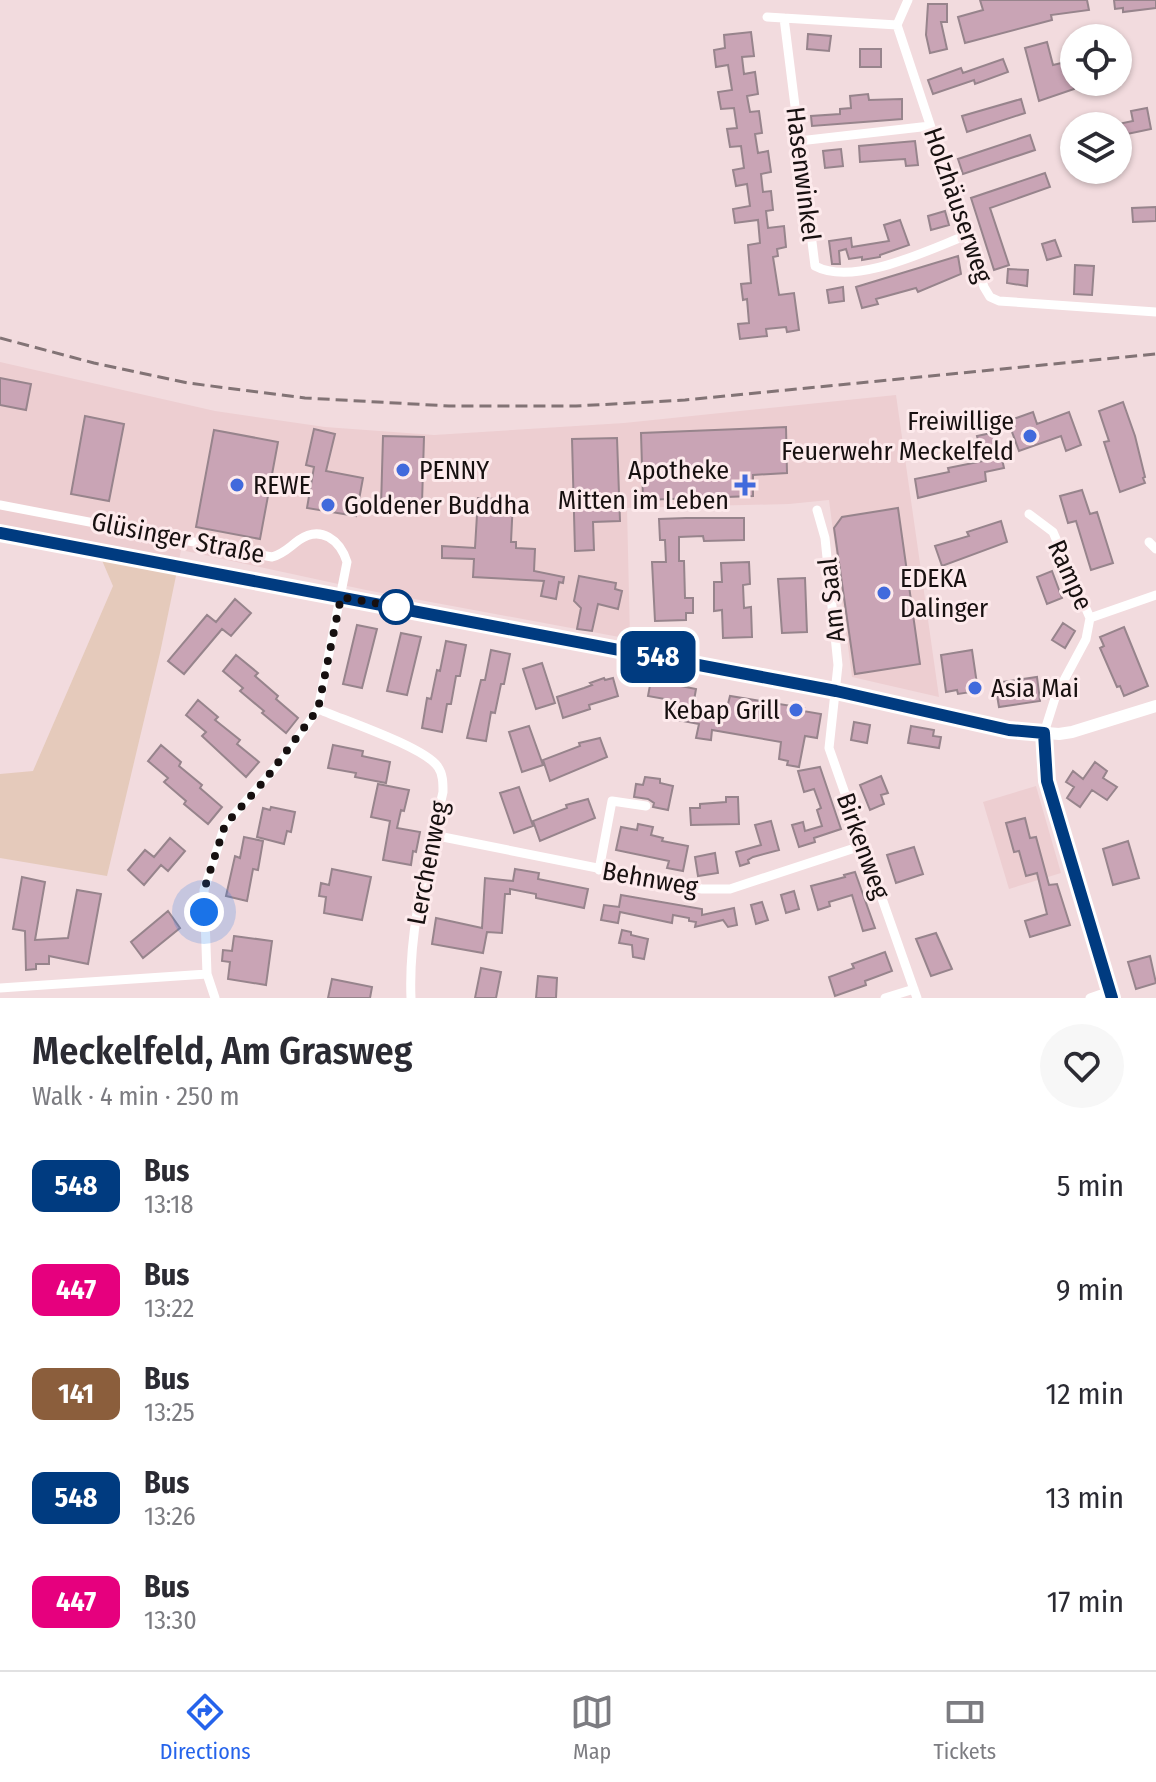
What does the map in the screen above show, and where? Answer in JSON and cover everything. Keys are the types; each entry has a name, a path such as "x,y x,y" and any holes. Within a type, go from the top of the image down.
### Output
{"main road":[{"name":"Glüsinger Straße","path":"0,533 836,691 1009,730 1072,732 1156,706"}],"street":[{"path":"767,17 897,25 908,0"},
{"name":"Hasenwinkel","path":"784,18 815,266 827,273 841,274 898,261 967,235"},
{"name":"Holzhäuserweg","path":"897,25 984,287 990,297 999,301 1156,312"},
{"path":"799,141 930,126"},
{"name":"Glüsinger Straße","path":"0,505 272,557 286,553 299,540 314,534 328,535 342,547 347,562 341,597"},
{"name":"Am Saal","path":"817,510 827,553 838,665 836,691"},
{"name":"Rampe","path":"1029,514 1053,532 1090,618 1086,639 1056,695 1044,733"},
{"path":"1090,618 1156,595"},
{"path":"215,998 207,974 204,890 225,825 273,771 318,709 341,597"},
{"name":"Birkenweg","path":"836,691 829,748 833,765 915,994"},
{"name":"Lerchenweg","path":"318,709 419,752 437,765 442,778 443,792 413,942 411,998"},
{"path":"1044,733 1047,781 1111,995 1090,998"},
{"path":"599,870 612,801 646,806"},
{"name":"Behnweg","path":"433,835 702,889 730,889 864,845"},
{"path":"0,988 207,974"},
{"path":"885,998 915,994"}],"shaded area":[{"path":"0,362 215,411 325,427 434,435 624,423 896,395 939,697 852,677 829,500 789,504 627,508 630,639 366,590 181,550 177,571 0,539"},
{"path":"101,558 177,571 107,876 0,858 0,774 33,771 113,586"},
{"path":"1036,786 1061,873 1009,889 983,802"}],"building":[{"path":"980,0 1087,0 1089,10 1051,15 1052,20 965,43 958,17 983,10"},
{"path":"1114,0 1156,0 1156,8 1123,12 1123,8 1115,9"},
{"path":"928,4 947,4 947,22 941,22 947,49 930,53 926,35"},
{"path":"751,32 754,56 742,57 744,74 755,72 758,94 747,96 750,112 759,111 762,133 755,134 758,153 768,151 771,172 761,174 763,192 771,191 773,210 766,211 768,228 784,226 786,247 777,249 778,256 773,257 779,295 794,293 799,330 787,332 786,327 766,329 767,336 740,339 738,324 749,323 747,299 743,300 741,284 751,283 748,245 760,243 758,220 735,223 733,209 750,206 747,184 736,186 733,170 744,168 741,146 730,147 727,129 737,128 734,108 721,109 718,92 732,90 728,65 716,67 714,50 725,48 724,35"},
{"path":"808,34 831,36 829,51 807,49"},
{"path":"1047,42 1053,65 1060,63 1060,94 1039,101 1025,48"},
{"path":"860,49 881,49 881,67 860,67"},
{"path":"1003,59 1008,72 933,94 928,80 961,68 963,73"},
{"path":"868,94 869,100 902,99 902,119 812,126 811,116 840,114 840,109 851,108 850,96"},
{"path":"1021,99 1025,113 967,132 962,116"},
{"path":"1147,108 1151,129 1132,133 1131,111"},
{"path":"1030,135 1035,150 963,174 958,159"},
{"path":"915,141 918,165 906,166 905,159 860,162 859,146"},
{"path":"841,149 843,166 825,168 823,151"},
{"path":"1045,173 1050,187 990,208 1009,265 994,270 971,198"},
{"path":"1156,207 1156,221 1133,222 1132,208"},
{"path":"945,211 949,225 931,230 928,216"},
{"path":"900,220 909,245 880,257 862,260 862,257 849,259 846,249 839,251 840,264 832,264 829,241 851,238 852,247 889,241 884,225"},
{"path":"1055,240 1061,256 1047,260 1042,244"},
{"path":"958,256 961,274 918,292 916,288 876,299 878,304 862,308 856,287"},
{"path":"1075,265 1094,266 1092,295 1074,294"},
{"path":"1008,269 1028,270 1027,286 1007,283"},
{"path":"843,287 844,301 829,303 827,290"},
{"path":"0,378 31,384 26,410 0,405"},
{"path":"1123,402 1135,436 1145,483 1120,492 1104,442 1109,441 1099,411"},
{"path":"1033,412 1037,424 1069,412 1081,445 1066,451 1061,436 1019,451 1008,421"},
{"path":"85,416 124,424 109,501 71,494"},
{"path":"786,427 787,473 753,475 753,496 643,500 641,433"},
{"path":"314,429 335,434 326,471 363,478 356,516 307,508 314,467 306,465"},
{"name":"REWE","path":"214,430 278,442 260,539 196,527"},
{"path":"996,432 1004,468 985,472 986,481 918,498 915,479 983,461 977,436"},
{"name":"PENNY","path":"383,436 424,437 422,503 403,503 403,508 381,507"},
{"path":"617,438 620,521 593,522 594,550 575,551 572,439"},
{"path":"1082,490 1090,514 1097,512 1113,563 1091,570 1076,521 1068,523 1060,496"},
{"path":"478,498 513,500 511,542 516,542 516,548 535,549 534,571 564,577 563,583 559,582 556,599 541,596 544,581 473,577 474,559 442,558 442,546 475,548"},
{"path":"898,508 920,664 855,674 834,528 842,517"},
{"path":"744,518 744,540 704,541 703,536 679,537 679,561 684,561 685,598 693,598 693,613 686,613 686,620 655,621 652,562 666,562 665,540 660,540 659,519"},
{"path":"1001,521 1007,542 942,566 935,546 969,536 967,532"},
{"path":"749,562 750,584 743,585 744,608 751,607 752,637 723,638 722,610 714,611 714,582 722,582 721,563"},
{"path":"1052,571 1062,598 1047,604 1037,577"},
{"path":"579,576 616,583 615,589 622,591 618,609 598,604 592,631 577,629 581,608 574,601"},
{"path":"805,578 807,632 782,633 778,579"},
{"path":"235,599 251,613 231,636 222,629 184,674 168,661 207,615 216,622"},
{"path":"1063,623 1075,631 1065,648 1052,640"},
{"path":"357,625 377,629 362,688 343,684"},
{"path":"1124,627 1148,686 1124,696 1100,648 1104,646 1100,637"},
{"path":"401,633 421,637 407,695 387,691"},
{"path":"446,641 466,645 451,704 447,704 442,732 422,728 427,698 431,699"},
{"path":"491,650 510,654 504,684 501,684 495,713 491,712 486,741 467,738 481,680 485,680"},
{"path":"972,650 978,691 946,692 941,655"},
{"path":"236,655 258,673 255,676 298,718 286,733 262,713 264,711 240,691 243,688 223,671"},
{"path":"542,663 555,703 536,709 523,669"},
{"path":"1037,677 1040,701 999,707 995,683"},
{"path":"604,678 613,678 618,696 589,705 590,709 563,718 557,697"},
{"path":"651,680 696,689 693,706 726,712 730,696 804,708 803,711 821,714 817,738 805,736 799,767 787,765 788,761 779,759 781,742 712,730 711,740 696,738 699,724 672,719 676,701 648,696"},
{"path":"198,700 218,717 215,720 240,740 237,744 259,762 246,777 202,736 206,732 186,715"},
{"path":"854,722 870,725 867,743 851,740"},
{"path":"529,726 543,765 522,772 509,732"},
{"path":"911,726 934,730 933,736 941,737 939,748 908,743"},
{"path":"600,738 607,757 550,781 543,760 580,746 579,743"},
{"path":"161,745 222,807 208,824 184,804 186,801 164,782 168,778 148,761"},
{"path":"333,745 363,751 362,756 390,762 386,783 328,768"},
{"path":"1095,762 1107,771 1103,778 1117,787 1107,800 1092,790 1080,807 1067,798 1074,787 1066,782 1073,771 1083,779"},
{"path":"820,767 841,829 799,847 792,825 803,822 805,831 822,826 817,810 821,808 814,789 804,792 798,771"},
{"path":"881,776 888,793 881,795 884,804 870,810 860,785"},
{"path":"645,777 660,779 660,783 673,786 668,810 653,807 654,803 648,799 634,797 636,784 643,785"},
{"path":"378,784 409,790 397,828 420,832 411,865 383,860 390,821 371,817"},
{"path":"519,787 533,826 514,833 500,793"},
{"path":"726,797 738,797 739,824 691,825 690,808 726,802"},
{"path":"588,799 595,818 540,841 533,821 567,808 566,805"},
{"path":"271,807 295,812 291,832 287,831 284,844 257,837 263,808 270,810"},
{"path":"1025,818 1030,838 1036,837 1049,885 1057,884 1070,925 1030,937 1025,921 1047,914 1037,873 1026,876 1019,851 1014,852 1006,823"},
{"path":"771,821 779,850 753,857 748,860 749,863 740,866 736,852 761,845 755,825"},
{"path":"638,824 653,827 651,835 663,838 662,841 688,846 683,871 667,868 669,861 616,850 621,827 637,830"},
{"path":"244,837 263,841 258,870 253,869 247,901 226,896 235,856 240,858"},
{"path":"170,838 185,851 168,871 161,865 144,885 128,870 145,850 154,857"},
{"path":"1128,841 1139,878 1113,885 1103,849"},
{"path":"914,847 923,874 896,883 887,855"},
{"path":"715,853 718,873 698,876 695,857"},
{"path":"332,869 371,877 362,920 324,913 326,897 319,896 321,883 329,885"},
{"path":"515,869 539,873 538,879 588,889 584,908 510,889 510,894 505,894 502,933 487,932 483,953 432,944 436,918 482,928 485,878 513,881"},
{"path":"855,872 875,928 863,931 852,895 829,902 830,906 818,910 811,886"},
{"path":"22,877 45,882 35,940 68,938 77,890 101,894 88,964 49,956 49,964 36,964 36,969 26,970 25,931 13,929"},
{"path":"794,891 799,909 786,913 781,895"},
{"path":"621,895 702,909 702,915 734,908 737,925 728,927 723,920 695,927 696,922 689,921 689,918 673,915 672,923 620,912 618,923 601,920 604,905 619,907"},
{"path":"762,902 768,920 756,924 751,905"},
{"path":"168,911 180,928 143,958 131,942"},
{"path":"622,930 648,939 644,959 633,957 632,945 619,943"},
{"path":"936,933 952,969 931,976 916,939"},
{"path":"234,936 272,941 266,985 228,979 230,962 222,961 223,950 232,951"},
{"path":"885,952 892,971 835,996 829,977 854,968 852,964"},
{"path":"1150,956 1156,983 1136,989 1128,962"},
{"path":"481,968 501,972 496,998 475,998"},
{"path":"538,976 557,978 556,998 536,998"},
{"path":"332,979 372,987 370,998 328,998"}],"railway":[{"path":"0,338 94,363 188,383 305,398 449,406 576,406 685,400 1156,354"}],"bus line":[{"name":"548","path":"0,533 836,691 1009,730 1044,733 1047,781 1112,998"}],"place":[{"name":"Freiwillige Feuerwehr Meckelfeld","path":"1030,436"},
{"name":"PENNY","path":"403,470"},
{"name":"REWE","path":"237,485"},
{"name":"Apotheke Mitten im Leben","path":"745,485"},
{"name":"Goldener Buddha","path":"328,505"},
{"name":"EDEKA Dalinger","path":"884,593"},
{"name":"Asia Mai","path":"975,688"},
{"name":"Kebap Grill","path":"796,710"}],"route":[{"path":"204,912 204,890 225,825 281,761 318,709 341,597 396,607"}]}
